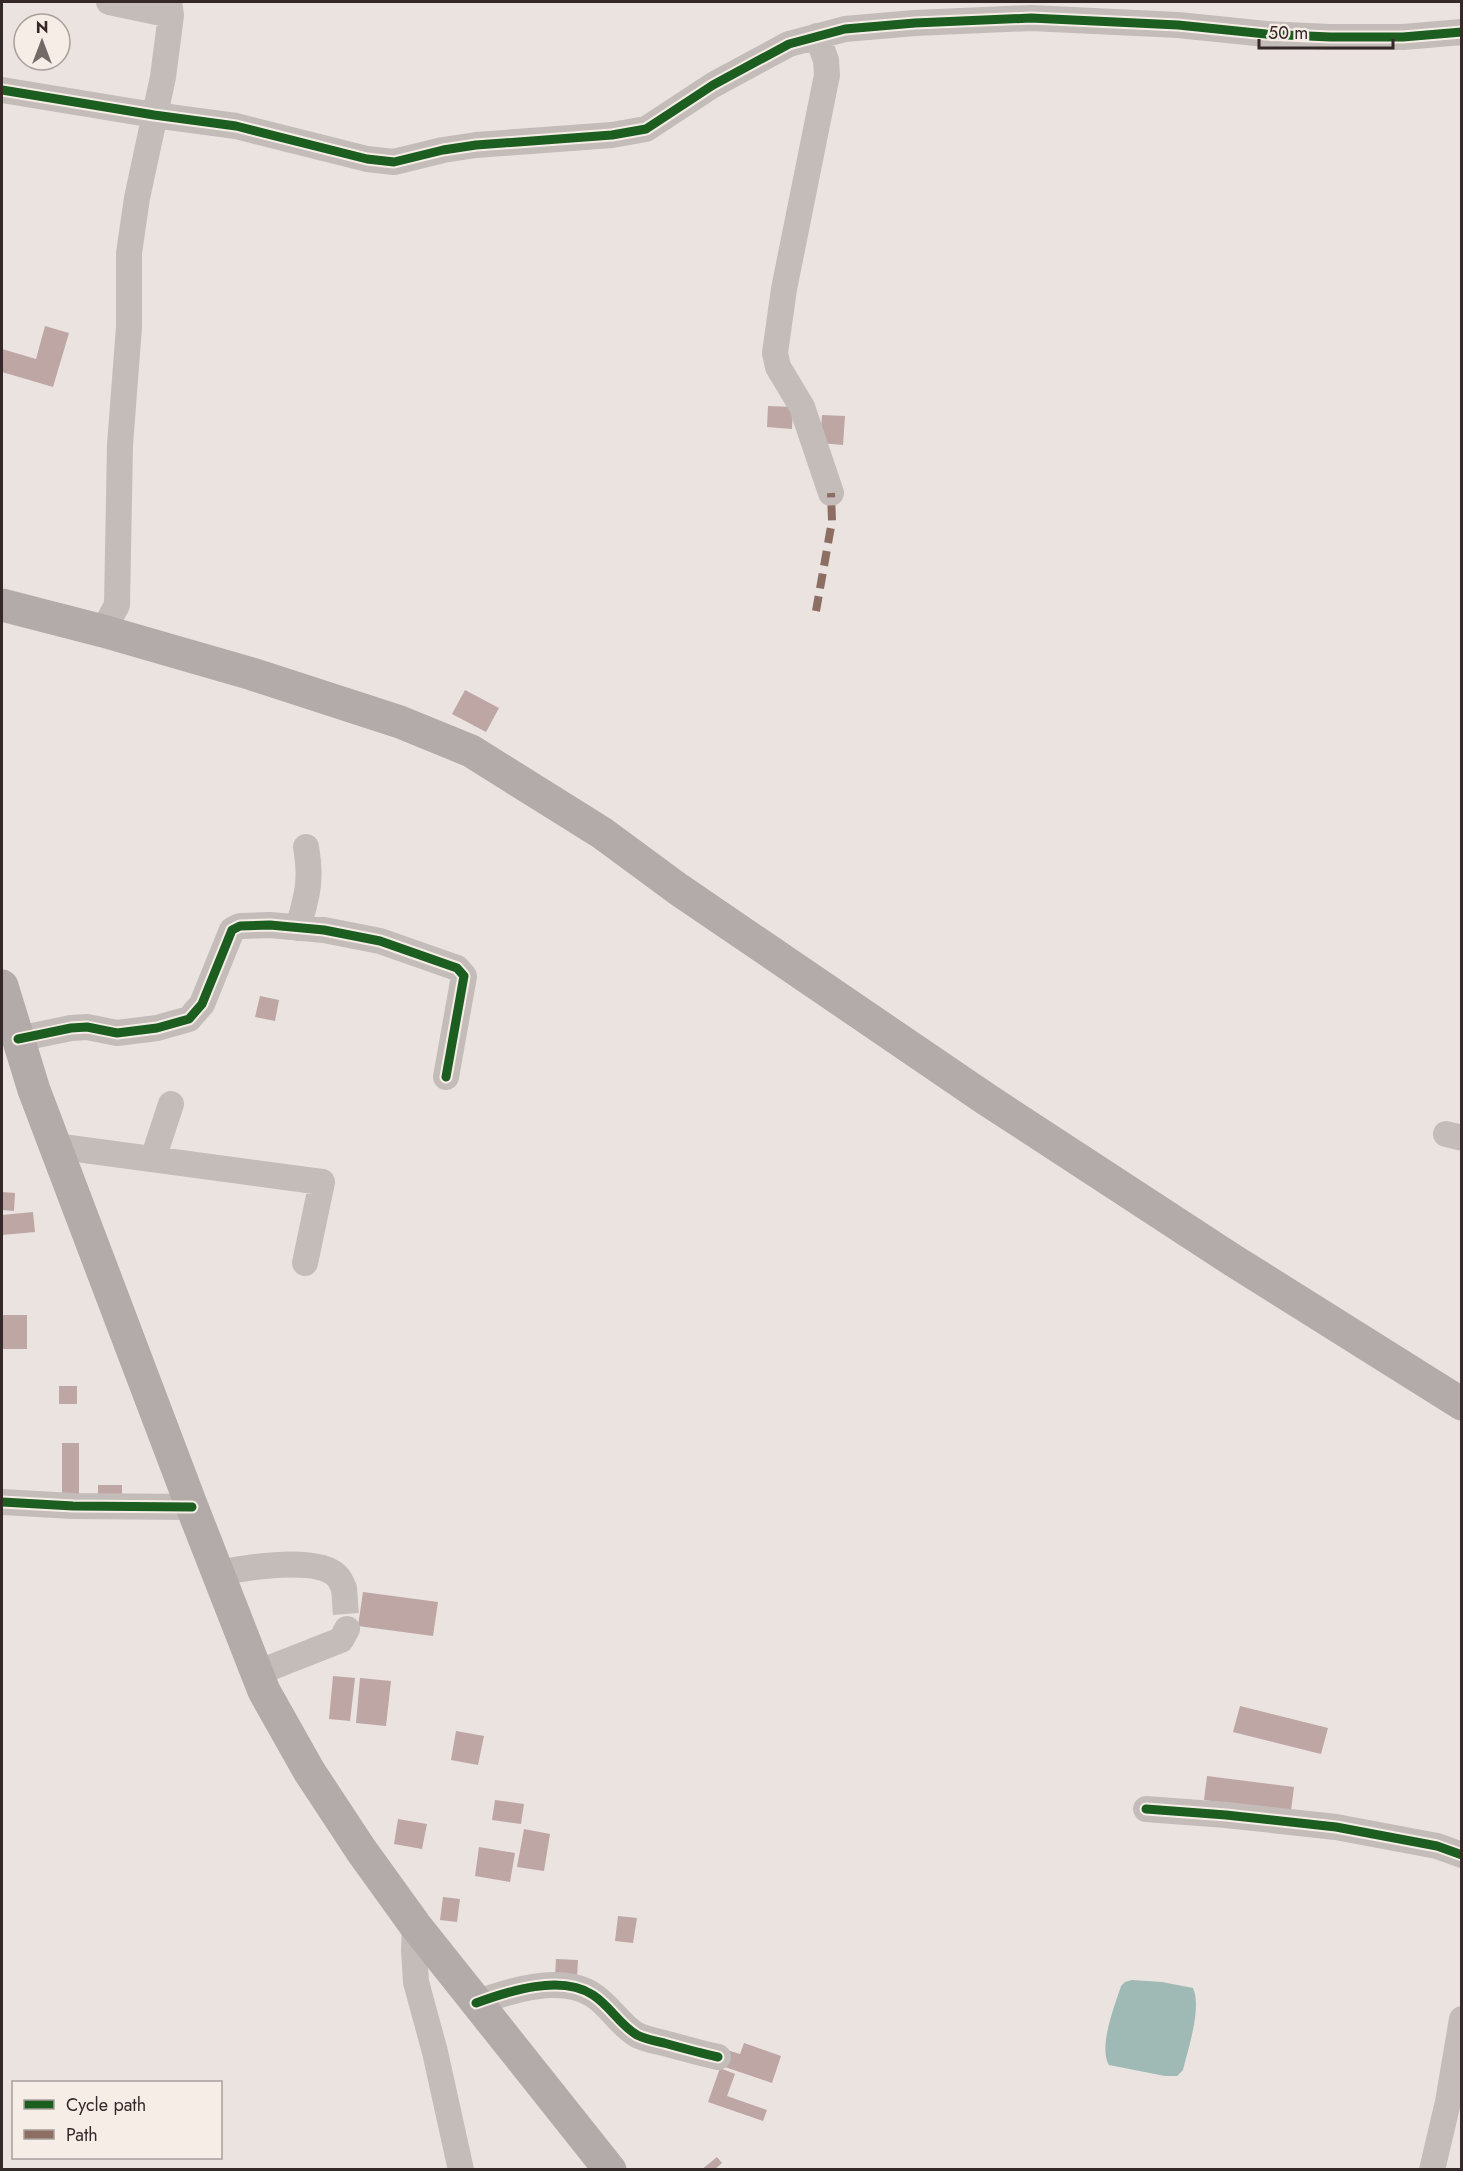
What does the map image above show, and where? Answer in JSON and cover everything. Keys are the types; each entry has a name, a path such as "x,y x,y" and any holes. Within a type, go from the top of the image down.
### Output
{"main road":[{"path":"2,605 103,631 252,674 400,722 471,752 602,833 678,889 987,1099 1234,1261 1461,1404"},
{"path":"2,986 34,1090 264,1691 309,1771 361,1850 415,1925 610,2169"}],"street":[{"path":"103,631 117,605 120,444 129,327 129,253 153,115 163,77 170,8 109,2"},
{"path":"2,90 236,126 367,159 394,162 443,150 476,145 612,135 646,129 713,85 789,44 845,29 915,22 1031,18 1178,25 1266,34 1330,37 1402,37 1461,32"},
{"path":"817,36 827,75 784,289 776,353 778,367 802,407 831,493"},
{"path":"298,928 308,894 310,870 306,847"},
{"path":"18,1039 87,1027 117,1033 157,1028 189,1019 202,1004 232,930 240,926 270,925 324,930 380,941 458,968 464,976 446,1077"},
{"path":"153,1159 171,1104"},
{"path":"55,1146 321,1182 305,1263"},
{"path":"2,1502 73,1506 192,1507"},
{"path":"218,1573 273,1565 321,1567 337,1575 344,1588"},
{"path":"257,1673 341,1640 346,1629"},
{"path":"1146,1809 1336,1827 1437,1846 1461,1855"},
{"path":"415,1925 416,1982 462,2169"},
{"path":"476,2003 508,1992 547,1985 579,1989 592,1994 611,2010 625,2027 640,2037 718,2057"},
{"path":"1432,2169 1448,2102 1461,2019"}],"water":[{"path":"1132,1980 1162,1982 1193,1988 1196,2006 1193,2029 1183,2070 1177,2076 1165,2076 1109,2065 1105,2048 1106,2037 1121,1986"}],"building":[{"path":"45,326 69,333 53,387 2,372 2,349 36,359"},
{"path":"768,406 793,407 792,429 767,427"},
{"path":"822,415 845,416 843,445 820,443"},
{"path":"465,690 499,708 486,732 452,714"},
{"path":"260,996 279,1000 275,1021 255,1017"},
{"path":"2,1192 15,1193 14,1211 2,1210"},
{"path":"33,1212 35,1232 2,1235 2,1215"},
{"path":"2,1315 27,1315 27,1349 2,1349"},
{"path":"59,1386 77,1386 77,1404 59,1404"},
{"path":"62,1443 79,1443 79,1499 62,1499"},
{"path":"98,1485 122,1485 122,1500 98,1500"},
{"path":"363,1592 438,1602 433,1636 358,1626"},
{"path":"333,1676 355,1678 350,1721 329,1719"},
{"path":"360,1678 391,1681 386,1726 356,1723"},
{"path":"1240,1706 1328,1728 1321,1754 1233,1732"},
{"path":"456,1731 484,1736 478,1765 451,1760"},
{"path":"1207,1776 1294,1787 1291,1811 1204,1800"},
{"path":"495,1800 524,1804 521,1824 492,1820"},
{"path":"398,1819 427,1824 422,1849 394,1844"},
{"path":"524,1829 550,1834 544,1871 517,1867"},
{"path":"479,1847 515,1853 510,1882 475,1876"},
{"path":"443,1897 460,1899 457,1922 440,1920"},
{"path":"618,1916 637,1918 633,1943 615,1941"},
{"path":"556,1959 578,1960 577,1978 555,1977"},
{"path":"744,2043 781,2056 772,2083 722,2066 727,2050 740,2054"},
{"path":"720,2068 735,2074 727,2096 767,2110 763,2121 708,2102"},
{"path":"717,2157 722,2163 714,2170 701,2170"}],"tunnel":[{"path":"344,1588 347,1629"}],"marked path":[{"path":"816,611 832,521 831,493"}],"cycle path":[{"path":"2,90 236,126 367,159 394,162 443,150 476,145 612,135 646,129 713,85 789,44 845,29 915,23 1031,18 1178,25 1266,34 1330,37 1403,37 1462,32"},
{"path":"18,1039 87,1027 117,1033 157,1028 189,1019 202,1004 232,930 240,926 270,925 324,930 380,941 457,968 464,976 446,1077"},
{"path":"2,1502 73,1506 192,1507"},
{"path":"1146,1809 1336,1827 1437,1846 1462,1855"},
{"path":"476,2003 535,1987 551,1985 580,1989 599,1999 637,2035 718,2057"}]}
